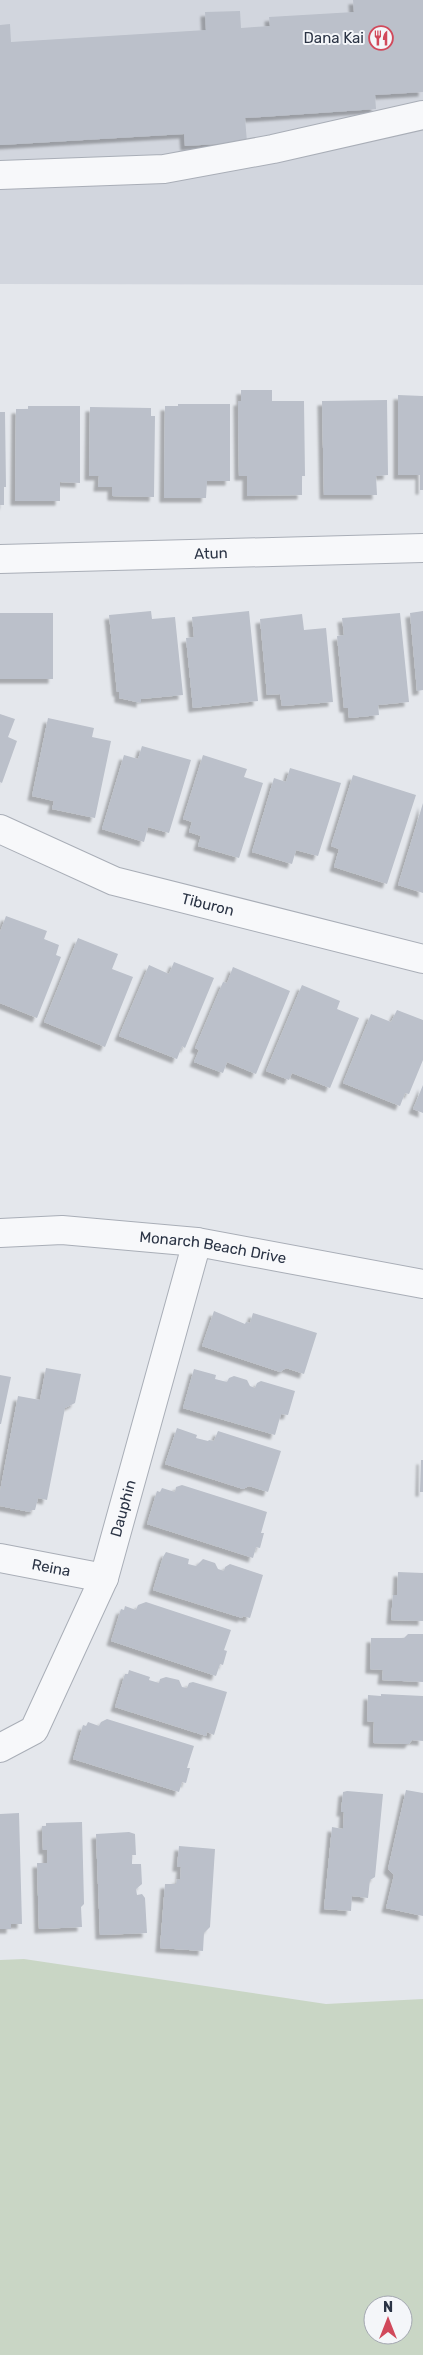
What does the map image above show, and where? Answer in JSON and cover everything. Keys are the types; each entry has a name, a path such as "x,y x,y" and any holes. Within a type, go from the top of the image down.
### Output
{"street":[{"path":"0,176 164,169 273,148 423,115"},
{"name":"Atun","path":"0,559 423,548"},
{"name":"Tiburon","path":"0,829 114,881 423,959"},
{"name":"Monarch Beach Drive","path":"0,1233 62,1230 197,1242 423,1284"},
{"name":"Dauphin","path":"0,1748 34,1730 104,1578 197,1242"},
{"name":"Reina","path":"0,1558 104,1578"}],"shaded area":[{"path":"0,0 423,0 423,285 0,284"}],"green space":[{"path":"24,1959 326,2004 423,1999 423,2355 0,2355 0,1960"}],"building":[{"path":"353,0 423,0 423,92 375,95 376,109 245,118 247,142 185,146 184,134 0,145 0,25 10,24 11,42 206,30 205,12 240,11 241,28 270,26 269,17 354,12"},
{"path":"241,390 272,390 272,401 304,401 305,476 302,476 302,495 247,496 247,476 239,476 238,401 241,401"},
{"path":"398,395 423,396 423,490 420,490 420,475 398,475"},
{"path":"387,400 388,475 376,476 377,495 324,495 322,401"},
{"path":"178,404 230,404 230,481 207,481 206,498 164,498 165,406 178,406"},
{"path":"28,406 80,406 80,483 60,482 60,501 15,501 16,409 28,409"},
{"path":"90,407 151,408 151,416 155,416 154,497 112,496 112,487 98,487 99,476 89,476"},
{"path":"0,412 5,412 6,487 4,487 4,505 0,505"},
{"path":"151,611 152,619 175,617 183,695 141,699 141,703 119,698 109,615"},
{"path":"249,611 258,701 193,708 186,638 194,637 192,617"},
{"path":"423,611 423,690 417,691 410,613"},
{"path":"0,613 53,613 53,679 0,679"},
{"path":"400,613 409,702 378,705 379,715 349,718 348,708 344,708 337,636 344,635 342,618"},
{"path":"302,614 304,630 326,628 333,702 282,706 280,694 267,695 260,619"},
{"path":"0,714 15,719 8,737 17,741 2,783 0,782"},
{"path":"48,718 94,728 92,737 111,741 95,818 52,809 54,801 32,796"},
{"path":"142,746 191,760 169,833 148,827 144,842 102,829 124,755 138,759"},
{"path":"203,755 247,769 244,777 263,783 239,858 198,846 201,836 189,832 192,822 183,819"},
{"path":"290,768 341,783 318,856 296,850 292,864 252,852 274,778 286,782"},
{"path":"353,775 416,795 387,884 334,867 339,849 331,846"},
{"path":"423,803 423,893 398,885"},
{"path":"6,916 47,931 44,939 59,945 56,955 61,957 37,1018 0,1003 0,932"},
{"path":"78,938 118,954 112,969 133,977 105,1047 44,1022"},
{"path":"174,962 214,978 185,1048 182,1046 177,1059 119,1036 149,965 169,974"},
{"path":"233,967 290,991 256,1074 227,1062 223,1073 194,1062 199,1050 195,1048 223,982 227,983"},
{"path":"302,985 340,1001 337,1009 359,1018 330,1088 292,1073 289,1080 266,1071"},
{"path":"397,1010 423,1020 423,1060 409,1094 405,1093 400,1106 343,1083 371,1014 391,1022"},
{"path":"423,1085 423,1113 413,1109"},
{"path":"214,1311 245,1324 246,1322 250,1323 253,1313 317,1333 304,1374 286,1368 280,1372 202,1346"},
{"path":"46,1368 81,1374 75,1403 65,1408 47,1500 38,1498 35,1510 30,1512 0,1506 0,1491 18,1396 40,1400"},
{"path":"194,1369 216,1375 215,1379 227,1382 229,1378 234,1376 247,1380 250,1386 255,1388 257,1383 261,1381 295,1391 288,1415 281,1414 275,1435 183,1408"},
{"path":"0,1375 11,1377 1,1424 0,1424"},
{"path":"177,1428 197,1435 196,1438 208,1441 214,1441 218,1431 281,1451 268,1492 249,1486 243,1489 165,1464"},
{"path":"421,1460 423,1460 423,1492 420,1492"},
{"path":"182,1485 267,1512 261,1533 264,1533 260,1548 256,1547 253,1558 147,1524 157,1491 160,1492 162,1488 175,1492 176,1487"},
{"path":"166,1552 189,1559 188,1564 196,1566 203,1559 215,1563 218,1569 224,1571 225,1567 230,1564 263,1575 250,1618 243,1616 242,1618 153,1590"},
{"path":"398,1572 423,1573 423,1621 391,1620 393,1595 397,1595"},
{"path":"146,1602 231,1630 224,1650 227,1651 223,1665 220,1664 216,1676 111,1641 121,1609 124,1610 125,1606 136,1610 138,1605"},
{"path":"408,1634 423,1634 423,1682 382,1680 383,1670 370,1669 371,1638 404,1638"},
{"path":"129,1670 150,1677 149,1680 159,1683 160,1679 166,1677 179,1680 182,1687 187,1688 189,1683 193,1682 227,1692 214,1735 207,1732 206,1736 115,1707 125,1674 128,1674"},
{"path":"381,1694 423,1696 423,1741 412,1740 409,1744 373,1743 374,1722 367,1721 368,1695 381,1696"},
{"path":"107,1719 194,1746 187,1768 190,1768 186,1783 182,1782 179,1792 73,1759 83,1725 86,1726 88,1722 99,1726 101,1722"},
{"path":"406,1790 423,1793 423,1916 386,1908 394,1875 388,1869"},
{"path":"343,1792 383,1794 375,1877 370,1880 368,1898 352,1896 351,1911 324,1909 332,1827 343,1829 344,1812 341,1812"},
{"path":"19,1813 22,1924 11,1924 11,1929 0,1929 0,1814"},
{"path":"82,1822 84,1904 81,1907 82,1927 39,1929 37,1863 47,1863 47,1850 43,1850 42,1826 46,1826 46,1823"},
{"path":"129,1832 135,1834 136,1855 132,1855 132,1864 141,1864 142,1884 136,1889 137,1895 142,1894 145,1898 147,1933 100,1935 96,1834"},
{"path":"179,1846 215,1849 210,1927 204,1933 203,1951 160,1948 165,1884 176,1884 177,1879 180,1880 181,1867 177,1867"}],"place":[{"name":"Dana Kai","path":"381,38"}]}
